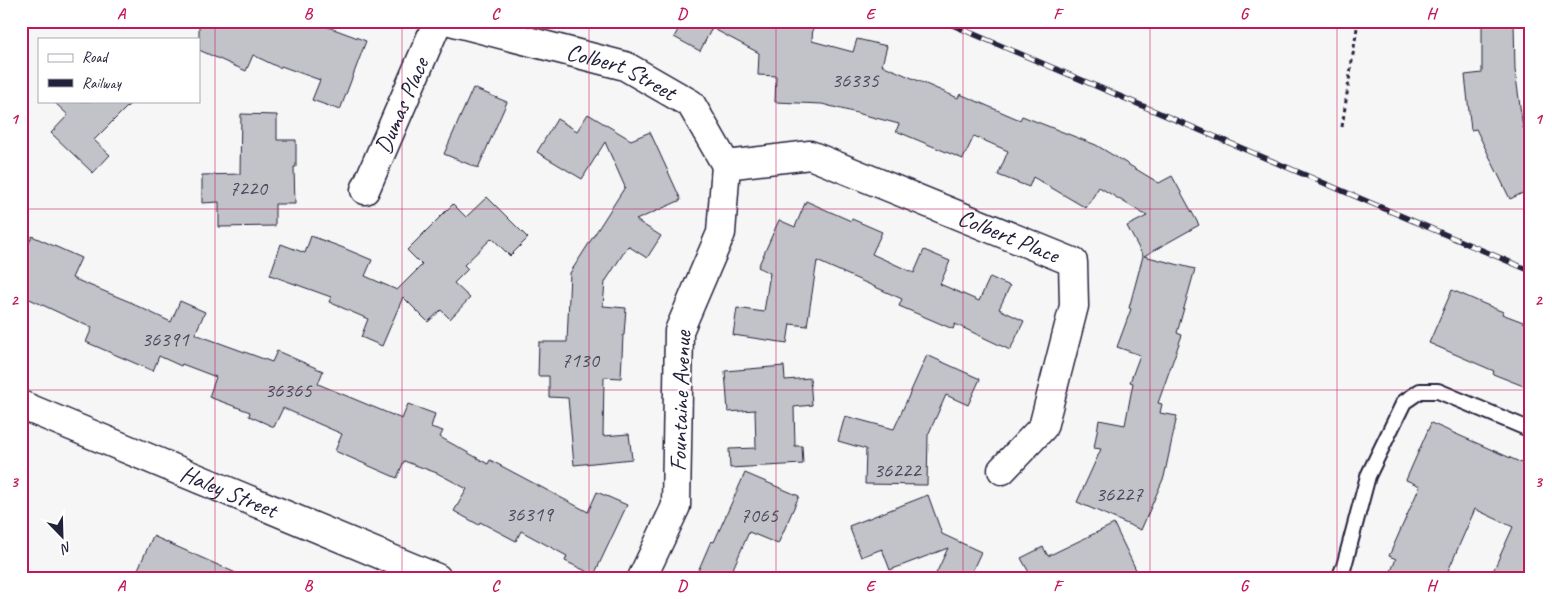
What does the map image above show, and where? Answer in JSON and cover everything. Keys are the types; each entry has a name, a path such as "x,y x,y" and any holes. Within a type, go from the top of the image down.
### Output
{"street":[{"name":"Dumas Place","path":"365,190 438,21"},
{"name":"Colbert Street","path":"450,21 625,66 691,104 726,165"},
{"name":"Colbert Place","path":"726,165 810,154 1073,262 1074,306 1043,427 1002,470"},
{"name":"Fountaine Avenue","path":"642,578 676,506 679,331 721,233 726,165"},
{"name":"Haley Street","path":"21,405 437,578"}],"lane":[{"path":"1339,578 1344,566 1368,476 1404,402 1420,391 1438,391 1531,430"}],"path":[{"path":"1342,127 1358,21"}],"building":[{"path":"199,21 312,21 366,41 340,110 312,100 320,80 281,66 280,68 253,55 246,71 200,50"},
{"path":"683,21 732,21 813,25 812,41 853,52 857,39 887,46 882,65 958,98 960,94 1020,120 1022,116 1096,145 1159,183 1172,176 1199,225 1144,256 1195,269 1177,333 1182,335 1158,403 1162,404 1160,413 1177,416 1164,477 1141,530 1077,502 1101,449 1094,448 1099,420 1125,425 1133,383 1130,382 1140,355 1117,347 1131,309 1129,308 1143,256 1127,226 1147,216 1099,187 1086,208 1033,177 1029,187 998,175 1008,151 974,136 963,159 896,131 899,124 822,104 775,102 776,76 758,75 759,53 712,28 700,51 674,37"},
{"path":"1482,21 1514,21 1515,70 1523,128 1531,125 1531,189 1510,199 1476,129 1471,130 1465,75 1482,73"},
{"path":"473,88 507,102 478,168 444,154"},
{"path":"54,102 132,102 94,140 110,155 93,173 51,133 68,115"},
{"path":"241,114 277,115 277,140 296,140 296,167 294,167 295,204 275,204 275,226 219,227 219,202 202,203 202,175 240,174"},
{"path":"588,114 631,140 650,132 681,200 636,220 661,236 647,258 628,246 605,282 603,306 626,308 621,378 604,377 603,436 629,434 632,459 574,465 568,398 549,397 549,376 538,376 539,342 567,342 570,273 625,187 605,142 582,179 537,152 557,119 577,131"},
{"path":"487,197 528,238 510,256 492,238 464,265 468,269 454,283 470,298 450,319 441,310 428,322 403,297 382,346 361,337 368,319 329,302 331,297 270,275 281,244 305,253 311,236 372,260 365,276 397,290 422,265 407,250 453,204 466,217"},
{"path":"806,201 851,221 852,219 882,232 872,254 914,273 924,250 950,261 940,284 979,301 990,277 1010,286 999,309 1024,321 1010,350 955,324 953,329 899,306 902,299 817,261 807,326 790,324 787,343 733,335 737,308 764,312 770,273 758,267 779,220 795,227"},
{"path":"32,236 81,258 72,278 135,304 171,322 180,301 205,312 195,334 272,362 277,351 323,371 318,384 402,419 408,404 435,414 431,427 443,431 440,437 488,464 490,460 588,512 597,492 627,505 594,575 565,561 567,556 521,531 516,541 480,522 479,525 454,511 467,489 437,473 404,461 397,478 335,451 342,434 283,408 274,427 249,416 250,412 209,397 216,377 182,364 181,366 159,356 153,371 86,342 92,328 21,295 21,261"},
{"path":"1452,290 1503,312 1502,314 1531,325 1531,389 1493,374 1494,371 1429,343"},
{"path":"927,355 980,379 968,405 946,395 928,435 927,485 865,484 866,449 838,441 845,416 894,429"},
{"path":"784,366 785,380 810,378 812,405 794,407 795,446 802,446 803,464 730,468 729,449 756,448 755,410 728,412 725,371"},
{"path":"1431,423 1531,467 1531,578 1490,578 1513,527 1475,509 1445,578 1388,578 1396,559 1389,556 1420,486 1406,480"},
{"path":"745,473 799,496 778,544 749,532 729,578 695,578 711,541 714,542"},
{"path":"928,495 942,534 981,552 969,578 934,578 948,548 890,570 882,549 861,557 849,526"},
{"path":"1114,524 1140,578 1032,578 1021,558 1043,547 1048,556"},
{"path":"153,536 247,578 134,578"}],"railway":[{"path":"943,21 1531,271"}]}
